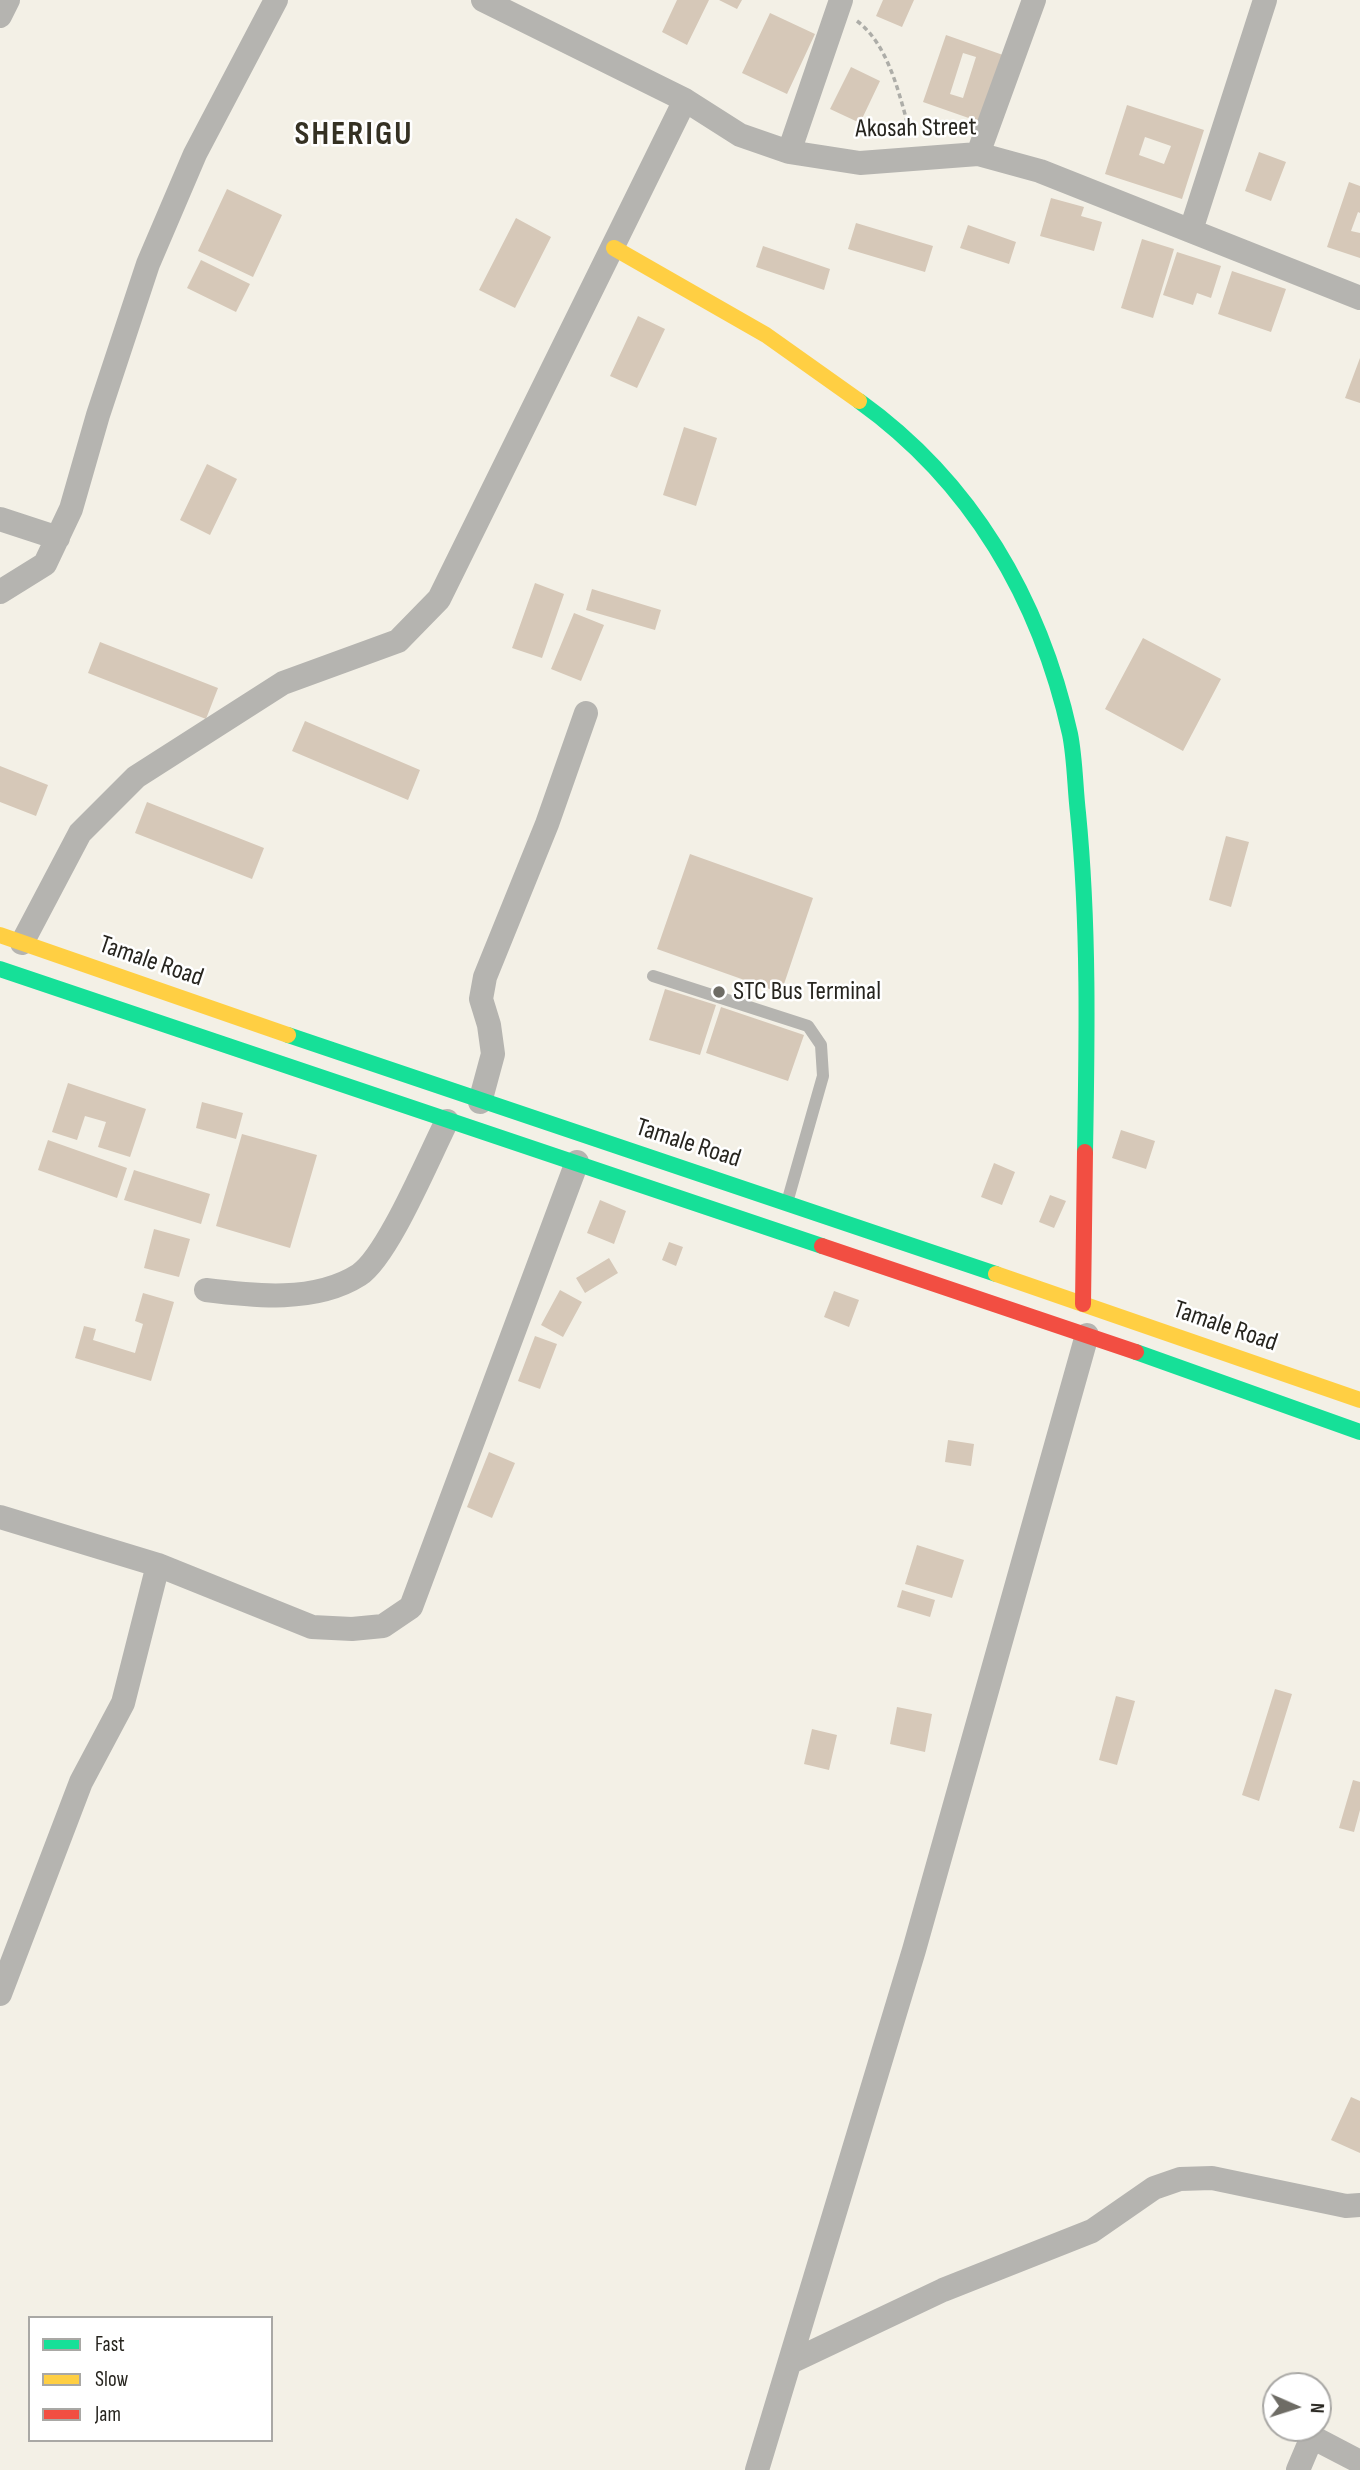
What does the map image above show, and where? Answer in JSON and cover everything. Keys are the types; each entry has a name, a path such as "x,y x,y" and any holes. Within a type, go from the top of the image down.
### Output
{"main road":[{"path":"614,247 766,335 898,429 961,495 1018,582 1046,653 1070,735 1084,873 1087,1012 1083,1304"},
{"name":"Tamale Road","path":"11,939 480,1102 787,1202 1360,1400"},
{"name":"Tamale Road","path":"0,969 1087,1335 1360,1433"},
{"path":"749,1221 758,1193"},
{"path":"1306,1414 1316,1385"}],"street":[{"path":"0,16 8,0"},
{"path":"0,592 45,564 58,538 71,509 98,415 148,264 195,154 276,0"},
{"name":"Akosah Street","path":"483,0 685,100 740,135 789,152 860,163 978,154 1040,171 1360,298"},
{"path":"978,154 1034,0"},
{"path":"1191,230 1265,0"},
{"path":"789,152 840,4"},
{"path":"11,939 80,833 136,777 212,725 283,683 398,641 439,599 685,100"},
{"path":"0,519 58,538"},
{"path":"480,1102 493,1054 489,1025 481,999 485,977 547,824 586,713"},
{"path":"206,1290 253,1296 323,1291 360,1274 380,1250 447,1121"},
{"path":"0,1517 158,1565 312,1627 352,1629 383,1626 411,1607 577,1162"},
{"path":"757,2470 793,2361 914,1950 1087,1335"},
{"path":"0,1994 81,1782 123,1703 158,1565"},
{"path":"793,2361 943,2290 1092,2231 1154,2188 1180,2179 1212,2178 1346,2206 1360,2205"},
{"path":"1298,2470 1312,2437 1360,2462"}],"lane":[{"path":"653,976 808,1026 821,1045 822,1076 787,1202"}],"path":[{"path":"840,4 868,29 888,63 917,158"}],"building":[{"path":"677,0 709,0 687,45 662,32"},
{"path":"719,0 742,0 737,9"},
{"path":"883,0 914,0 902,27 876,16"},
{"path":"770,13 815,34 787,94 742,73"},
{"path":"946,35 1003,55 980,122 923,102","holes":["963,53 976,57 963,98 950,94"]},
{"path":"851,67 880,81 860,123 830,109"},
{"path":"1127,105 1204,130 1182,199 1105,174","holes":["1145,137 1171,146 1164,164 1139,155"]},
{"path":"1259,152 1286,162 1271,201 1245,191"},
{"path":"1349,182 1360,186 1360,213 1358,212 1351,231 1360,233 1360,258 1327,247"},
{"path":"227,189 282,215 253,277 198,251"},
{"path":"1051,198 1084,207 1081,216 1102,222 1094,251 1040,236"},
{"path":"516,218 551,237 515,308 479,290"},
{"path":"856,223 933,246 925,272 848,249"},
{"path":"968,225 1016,242 1009,264 960,248"},
{"path":"1142,239 1174,249 1153,318 1121,308"},
{"path":"763,246 830,269 824,290 756,267"},
{"path":"1177,252 1221,266 1211,298 1197,293 1193,305 1163,295"},
{"path":"201,260 250,284 236,312 187,288"},
{"path":"1232,271 1286,289 1271,332 1218,314"},
{"path":"638,316 665,329 637,388 610,376"},
{"path":"1360,358 1360,403 1345,398"},
{"path":"684,427 717,438 696,506 663,495"},
{"path":"207,464 237,479 210,535 180,520"},
{"path":"535,583 564,594 542,658 512,648"},
{"path":"592,589 661,610 655,630 586,610"},
{"path":"574,613 604,625 581,681 551,669"},
{"path":"1143,638 1221,679 1183,751 1105,709"},
{"path":"100,642 218,688 206,719 88,673"},
{"path":"305,721 420,770 408,800 292,751"},
{"path":"0,766 48,785 36,816 0,802"},
{"path":"147,802 264,848 252,879 135,833"},
{"path":"1226,836 1249,842 1231,907 1209,900"},
{"path":"690,854 813,898 781,993 657,949"},
{"path":"665,989 716,1005 700,1055 649,1040"},
{"path":"721,1007 804,1035 788,1081 706,1053"},
{"path":"68,1083 146,1109 130,1157 98,1147 106,1122 85,1116 77,1140 52,1132"},
{"path":"202,1102 243,1113 236,1139 196,1128"},
{"path":"1121,1130 1155,1141 1146,1169 1112,1158"},
{"path":"242,1134 317,1155 290,1248 216,1226"},
{"path":"48,1140 127,1168 117,1198 38,1170"},
{"path":"994,1163 1015,1172 1002,1205 981,1197"},
{"path":"134,1170 210,1194 201,1224 124,1200"},
{"path":"1050,1195 1066,1201 1054,1228 1039,1222"},
{"path":"600,1200 626,1211 614,1244 587,1233"},
{"path":"154,1229 190,1239 179,1277 144,1268"},
{"path":"669,1242 683,1247 676,1266 662,1260"},
{"path":"609,1258 618,1273 585,1293 576,1278"},
{"path":"560,1290 582,1302 563,1337 541,1325"},
{"path":"834,1291 859,1300 849,1327 824,1317"},
{"path":"143,1293 174,1302 151,1381 75,1358 84,1326 96,1329 93,1340 135,1353 143,1324 135,1321"},
{"path":"535,1336 557,1344 540,1389 518,1381"},
{"path":"948,1440 974,1444 971,1466 945,1462"},
{"path":"489,1452 515,1463 492,1518 467,1507"},
{"path":"917,1545 964,1560 952,1598 905,1584"},
{"path":"902,1590 935,1600 930,1617 897,1607"},
{"path":"1275,1689 1292,1694 1259,1801 1242,1795"},
{"path":"1116,1696 1135,1701 1117,1765 1099,1760"},
{"path":"897,1707 932,1714 925,1752 890,1744"},
{"path":"812,1729 837,1735 829,1770 804,1764"},
{"path":"1353,1780 1360,1782 1360,1810 1354,1832 1339,1828"},
{"path":"1351,2097 1360,2101 1360,2153 1331,2140"}],"traffic: fast":[{"path":"859,401 899,433 935,468 968,506 996,547 1020,591 1057,684 1072,744 1082,855 1086,982 1085,1152"},
{"path":"0,969 822,1246"},
{"path":"288,1035 996,1274"},
{"path":"1136,1352 1360,1432"}],"traffic: slow":[{"path":"614,248 766,335 859,401"},
{"path":"0,935 288,1035"},
{"path":"996,1274 1360,1400"}],"traffic: jam":[{"path":"1083,1304 1085,1152"},
{"path":"822,1246 1136,1352"}],"place":[{"name":"STC Bus Terminal","path":"719,992"}],"district":[{"name":"SHERIGU","path":"354,136"}]}
